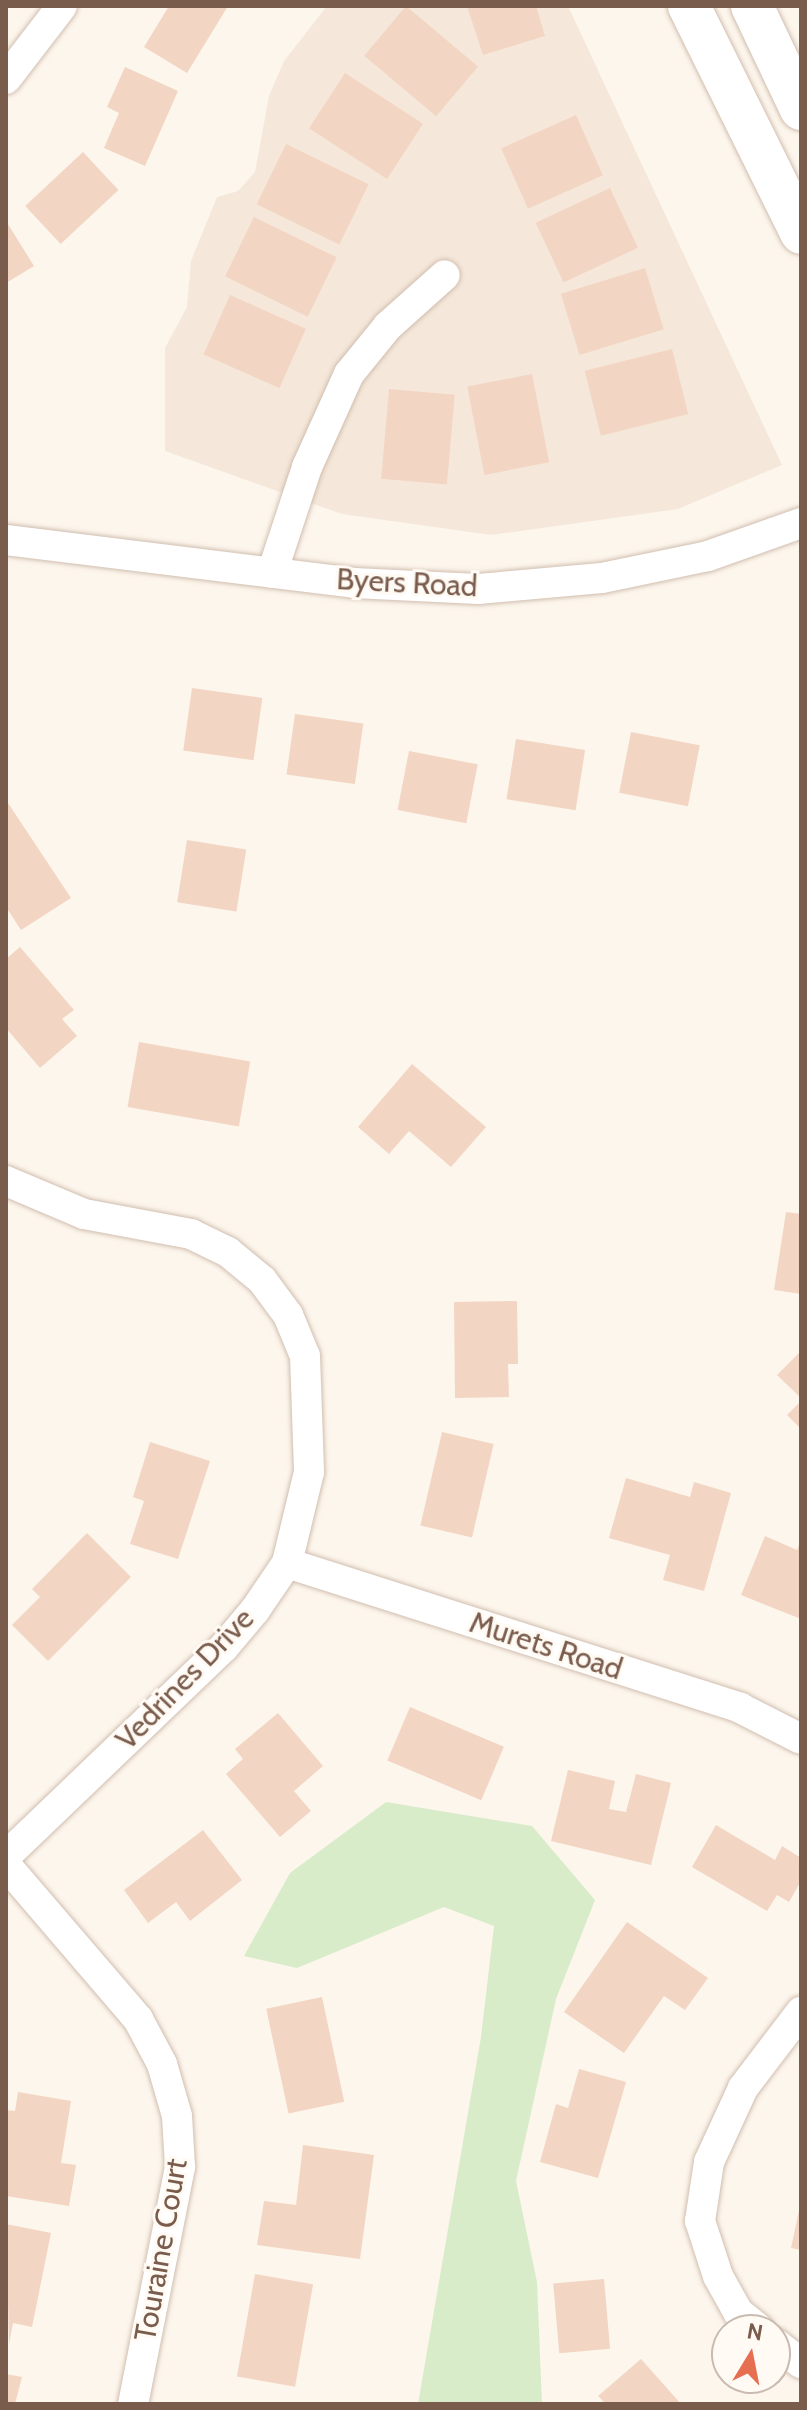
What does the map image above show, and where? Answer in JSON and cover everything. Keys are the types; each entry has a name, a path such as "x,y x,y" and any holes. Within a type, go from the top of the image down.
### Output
{"main road":[{"path":"689,6 801,233"},
{"path":"752,6 801,109"}],"street":[{"path":"6,79 62,6"},
{"path":"272,573 307,467 349,374 388,326 445,275"},
{"name":"Byers Road","path":"6,540 272,573 478,589 602,578 708,556 801,523"},
{"name":"Vedrines Drive","path":"6,1181 84,1214 191,1234 228,1252 262,1280 288,1315 305,1356 309,1472 287,1563 224,1647 6,1856"},
{"name":"Murets Road","path":"287,1563 740,1708 801,1739"},
{"name":"Touraine Court","path":"6,1865 138,2019 162,2064 177,2116 180,2167 133,2404"},
{"path":"740,2314 724,2288 700,2221 709,2162 743,2088 801,2012"}],"shaded area":[{"path":"327,6 568,6 782,465 678,509 491,535 342,514 165,451 165,348 187,307 191,261 217,197 238,191 255,172 269,96 284,61"}],"green space":[{"path":"386,1802 532,1826 595,1900 556,1999 516,2181 537,2282 542,2404 418,2404 481,2037 494,1926 444,1907 297,1968 244,1956 290,1873"}],"building":[{"path":"169,6 228,6 187,73 144,47"},
{"path":"406,6 478,66 436,116 364,56"},
{"path":"467,6 536,6 545,36 483,55"},
{"path":"125,67 178,91 145,166 104,148 119,113 107,107"},
{"path":"345,73 423,124 387,179 309,128"},
{"path":"576,115 603,175 528,209 501,148"},
{"path":"286,144 369,184 339,245 257,204"},
{"path":"83,152 118,190 61,244 25,206"},
{"path":"610,188 638,248 564,282 536,223"},
{"path":"254,217 337,257 308,317 225,276"},
{"path":"6,221 34,266 6,283"},
{"path":"645,268 664,329 580,355 561,294"},
{"path":"230,295 306,329 279,388 204,354"},
{"path":"672,349 688,414 601,436 585,371"},
{"path":"532,374 549,462 484,475 467,387"},
{"path":"389,389 455,395 447,484 381,479"},
{"path":"192,688 262,698 254,760 183,750"},
{"path":"295,714 363,724 355,784 287,774"},
{"path":"631,732 700,745 688,806 619,793"},
{"path":"516,739 585,750 576,810 506,799"},
{"path":"409,751 478,764 466,823 398,810"},
{"path":"6,800 71,898 21,930 6,907"},
{"path":"187,840 246,849 236,912 177,902"},
{"path":"20,947 74,1010 62,1019 77,1036 40,1068 6,1028 6,959"},
{"path":"139,1042 250,1062 239,1127 128,1107"},
{"path":"412,1064 486,1127 451,1167 409,1131 389,1154 358,1127"},
{"path":"786,1212 801,1214 801,1294 774,1290"},
{"path":"517,1301 518,1364 508,1364 509,1397 455,1398 454,1302"},
{"path":"801,1351 801,1398 777,1375"},
{"path":"801,1401 801,1429 787,1415"},
{"path":"442,1432 494,1444 472,1537 420,1526"},
{"path":"150,1442 210,1461 178,1559 130,1544 144,1501 133,1497"},
{"path":"626,1478 690,1497 694,1482 731,1493 704,1591 663,1580 670,1555 609,1538"},
{"path":"87,1533 131,1577 48,1661 12,1625 40,1597 32,1589"},
{"path":"765,1536 797,1550 801,1540 801,1619 741,1595"},
{"path":"410,1707 504,1747 481,1800 387,1760"},
{"path":"278,1713 323,1766 294,1791 311,1811 280,1837 226,1774 243,1759 235,1749"},
{"path":"568,1770 615,1781 609,1809 626,1812 636,1774 671,1783 651,1865 551,1841"},
{"path":"716,1825 775,1860 782,1846 801,1858 801,1881 789,1902 777,1895 767,1911 692,1867"},
{"path":"203,1830 242,1880 190,1921 176,1902 148,1923 124,1890"},
{"path":"627,1922 708,1978 685,2010 664,1996 624,2053 564,2012"},
{"path":"322,1997 344,2102 288,2114 266,2009"},
{"path":"579,2069 626,2082 598,2178 540,2162 556,2104 568,2108"},
{"path":"18,2092 71,2101 61,2163 76,2165 69,2206 6,2196 6,2110 15,2111"},
{"path":"303,2145 374,2155 360,2259 257,2245 264,2201 296,2205"},
{"path":"801,2206 801,2250 791,2248"},
{"path":"6,2224 51,2233 32,2327 13,2323 9,2344"},
{"path":"255,2274 313,2284 295,2387 237,2376"},
{"path":"604,2279 610,2349 559,2353 553,2283"},
{"path":"641,2359 681,2404 606,2404 598,2396"},
{"path":"6,2374 22,2377 15,2404 6,2404"}]}
